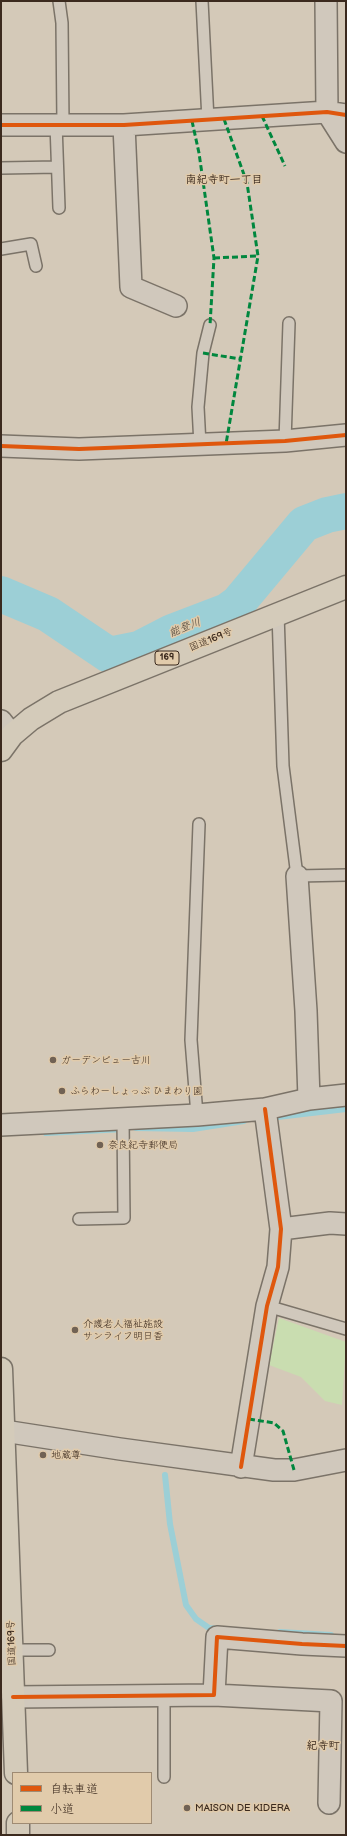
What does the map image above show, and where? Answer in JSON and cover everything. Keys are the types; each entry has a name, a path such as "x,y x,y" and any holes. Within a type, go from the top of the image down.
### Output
{"highway":[{"name":"国道169号","path":"5,735 59,702 346,587"},
{"name":"国道169号","path":"1,1369 16,1772"},
{"path":"18,1824 18,1835"}],"street":[{"path":"326,1 336,113 346,142"},
{"path":"1,125 124,125 336,113"},
{"path":"124,125 131,288 176,306"},
{"path":"1,446 79,449 285,441 346,435"},
{"path":"297,876 306,1011 309,1100"},
{"path":"1,1125 197,1115 264,1109 309,1100 346,1096"},
{"path":"242,1466 267,1306 278,1267 281,1229 264,1109"},
{"path":"281,1229 330,1223 346,1224"},
{"path":"4,1431 242,1466 294,1470 346,1460"},
{"path":"214,1695 217,1637 346,1646"},
{"path":"14,1697 214,1695 331,1701 329,1803"}],"lane":[{"path":"58,1 62,22 60,124 57,167 59,208"},
{"path":"202,1 208,120"},
{"path":"1,168 57,167"},
{"path":"1,249 31,244 36,266"},
{"path":"285,441 289,323"},
{"path":"200,445 198,407 203,353 210,325"},
{"path":"278,613 284,766 297,876 346,875"},
{"path":"197,1115 191,1040 199,824"},
{"path":"79,1219 124,1218 123,1119"},
{"path":"267,1306 346,1330"},
{"path":"12,1650 49,1650"},
{"path":"164,1696 164,1777"}],"green space":[{"path":"279,1318 346,1342 342,1405 325,1401 301,1377 269,1365"}],"waterway":[{"name":"能登川","path":"1,594 48,614 109,655 139,649 172,632 227,611 238,603 304,524 327,515 346,511"},
{"path":"269,1118 346,1109"},
{"path":"136,1128 193,1129 244,1121"},
{"path":"46,1133 125,1129"},
{"path":"165,1475 170,1524 186,1605 196,1619 209,1628 219,1629"},
{"path":"280,1632 331,1635"}],"marked path":[{"path":"262,116 285,166"},
{"path":"224,119 247,183 258,256 226,444"},
{"path":"192,121 199,153 214,258 210,325"},
{"path":"214,258 258,256"},
{"path":"203,353 240,359"},
{"path":"249,1419 274,1423 283,1431 294,1470"}],"cycle path":[{"path":"1,125 124,125 327,112 346,115"},
{"path":"1,446 79,449 285,441 346,435"},
{"path":"241,1467 267,1306 278,1267 281,1229 265,1109"},
{"path":"13,1697 214,1695 217,1637 346,1646"}],"place":[{"name":"ガーデンビュー古川","path":"53,1060"},
{"name":"ふらわーしょっぷ ひまわり園","path":"62,1091"},
{"name":"奈良紀寺郵便局","path":"100,1145"},
{"name":"介護老人福祉施設 サンライフ明日香","path":"75,1330"},
{"name":"地蔵尊","path":"43,1455"},
{"name":"MAISON DE KIDERA","path":"187,1808"}],"district":[{"name":"南紀寺町一丁目","path":"224,180"},
{"name":"紀寺町","path":"323,1746"}]}
